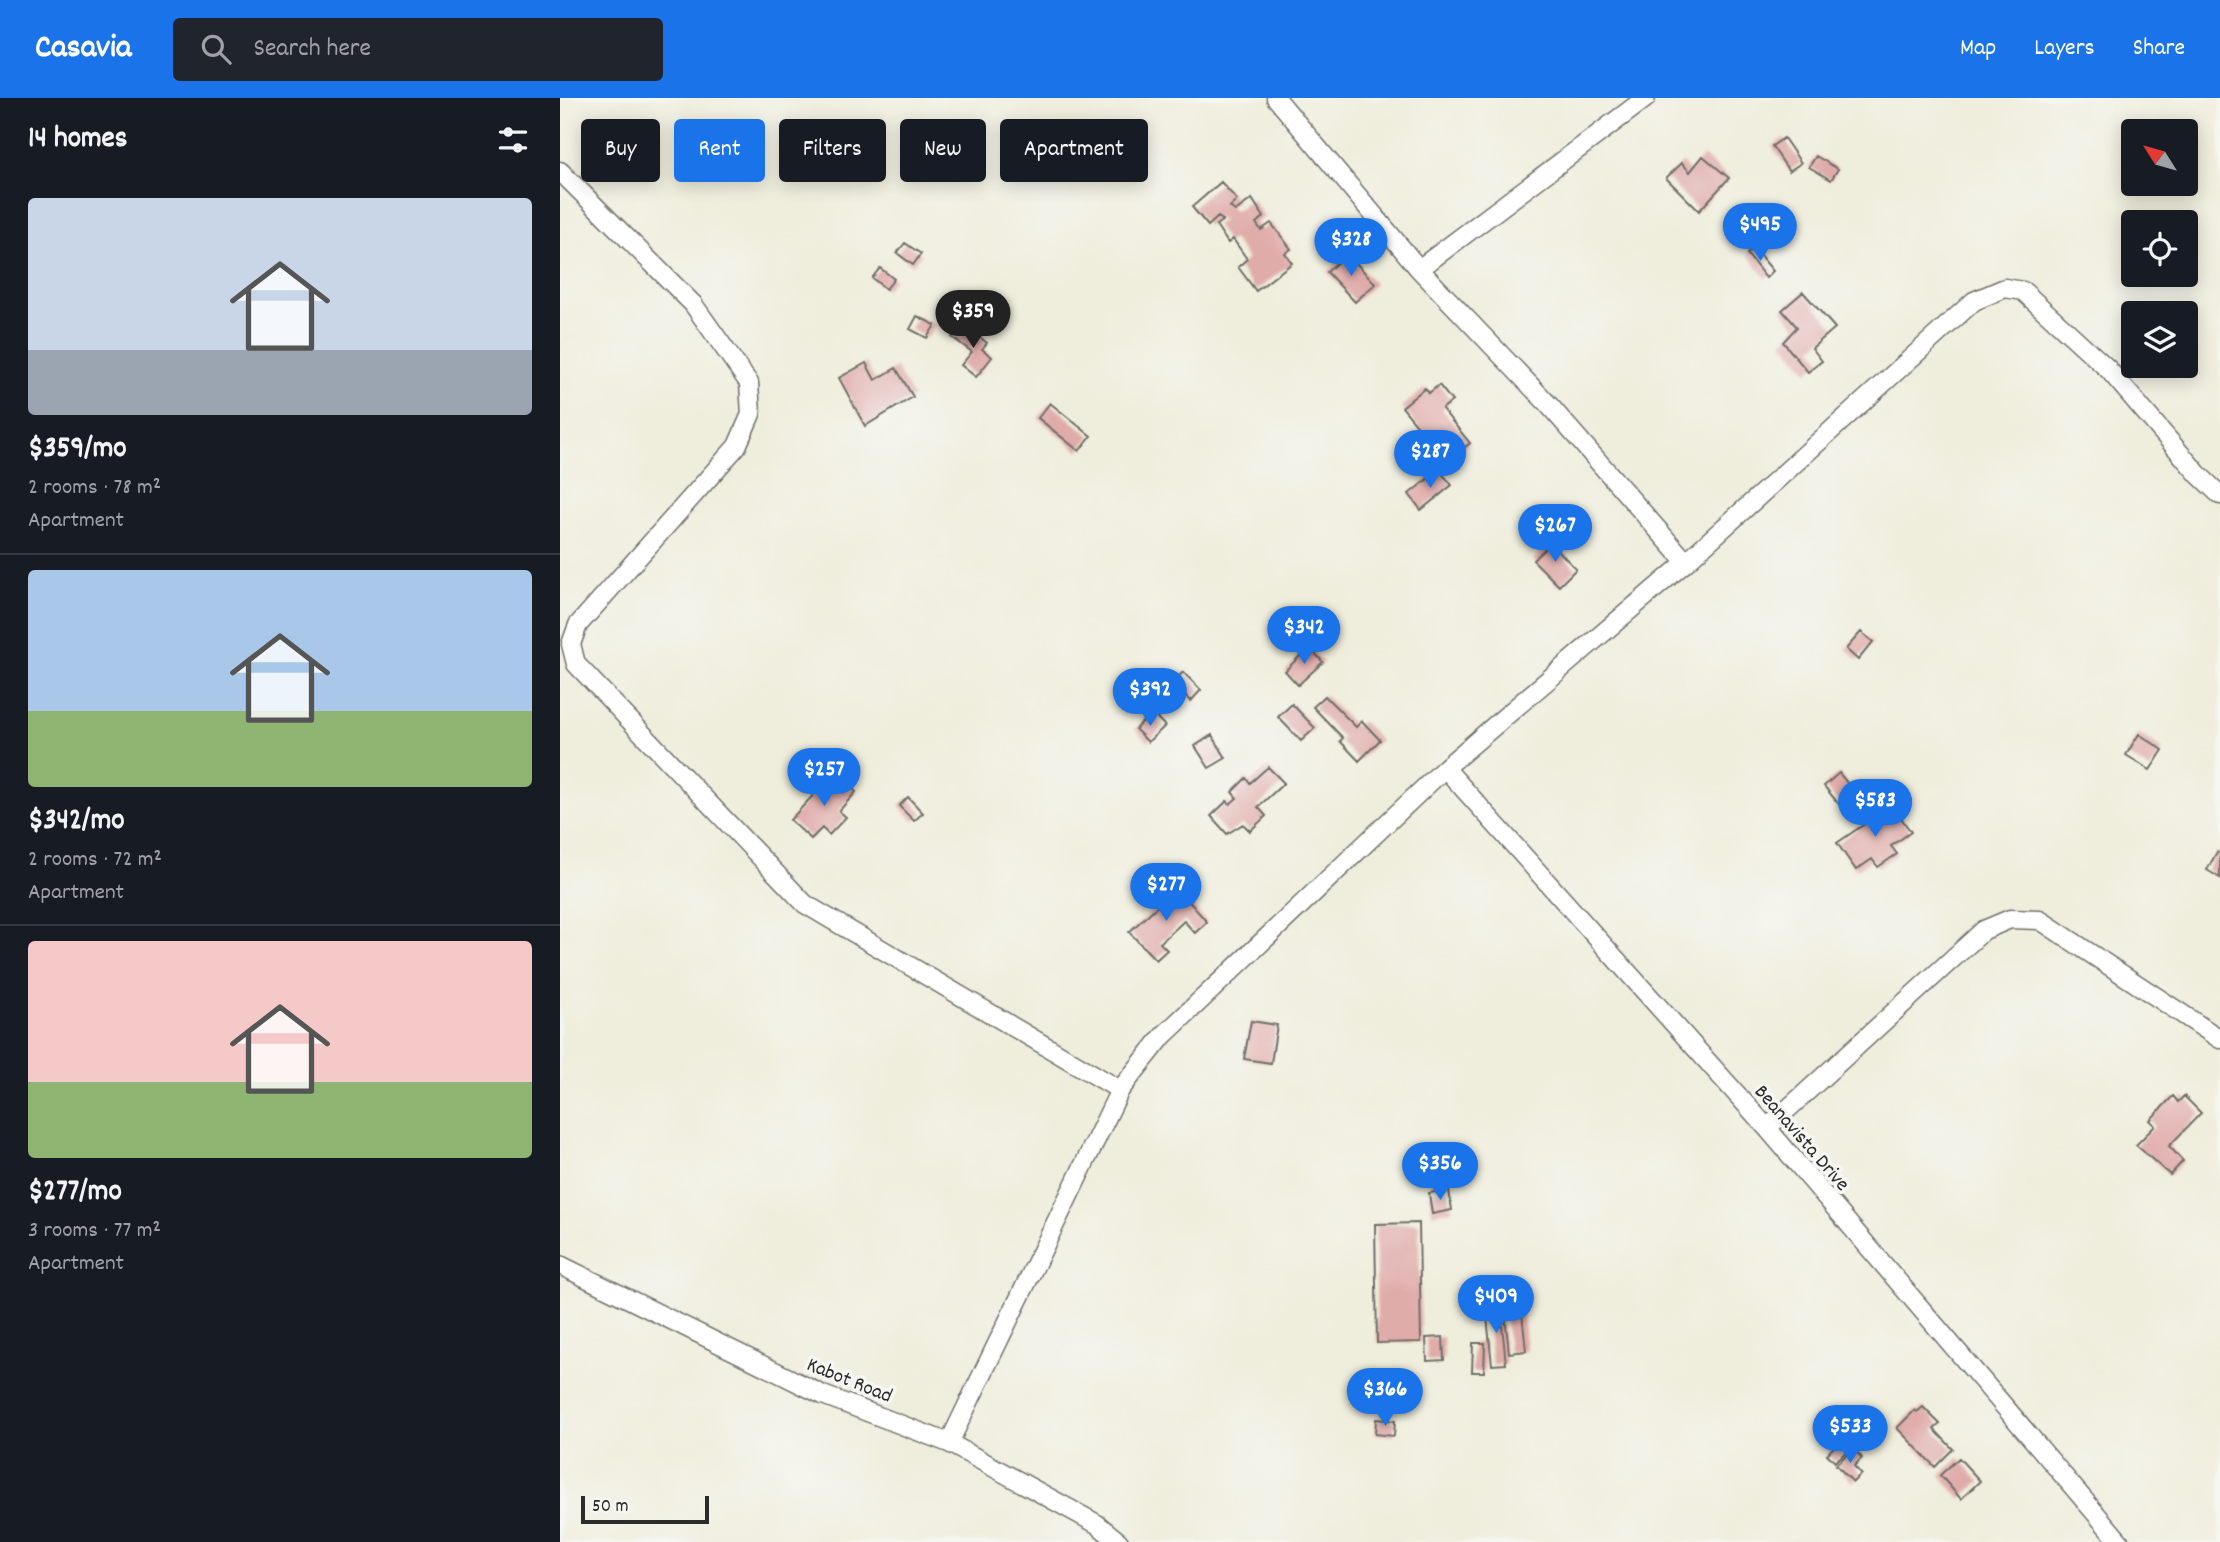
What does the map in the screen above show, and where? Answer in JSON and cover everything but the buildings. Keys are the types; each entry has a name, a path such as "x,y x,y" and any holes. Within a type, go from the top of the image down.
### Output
{"street":[{"path":"1276,98 1419,269 1548,404 1686,562"},
{"path":"1419,269 1646,98"},
{"path":"560,171 693,304 749,383 751,414 737,446 578,625 571,644 576,664 805,904 1120,1090"},
{"path":"949,1443 1120,1090 1163,1036 1445,768 1686,562 1974,302 2005,288 2023,290 2108,369 2198,474 2220,495"},
{"name":"Beanavista Drive","path":"1445,768 1767,1128 2120,1542"},
{"path":"1767,1128 1984,930 2010,919 2040,920 2220,1039"},
{"name":"Kabot Road","path":"560,1265 811,1390 949,1443 1097,1524 1119,1542"}]}
